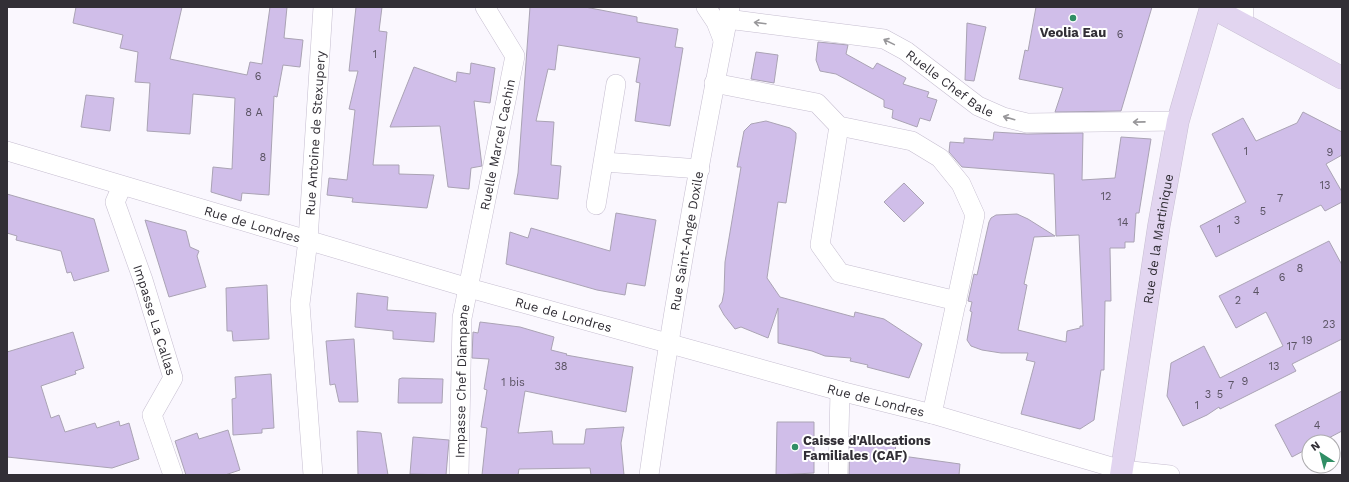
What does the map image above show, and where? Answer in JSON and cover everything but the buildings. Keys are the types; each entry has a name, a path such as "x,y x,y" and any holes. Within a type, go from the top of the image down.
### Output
{"street":[{"name":"Rue Antoine de Stexupery","path":"313,475 300,304 308,240 322,7"},
{"name":"Ruelle Marcel Cachin","path":"469,288 515,56 485,7"},
{"path":"706,7 716,22 723,40"},
{"path":"1211,7 1244,15 1342,78"},
{"name":"Rue de la Martinique","path":"1122,472 1159,226 1178,121 1211,7"},
{"name":"Rue Saint-Ange Doxile","path":"649,475 668,342 728,13"},
{"name":"Ruelle Chef Bale","path":"728,13 884,39 906,51 978,106 1003,117 1028,123 1178,121"},
{"path":"596,206 616,84"},
{"path":"714,84 816,103 839,126 912,142 940,158 961,184 975,215 932,414"},
{"path":"839,126 820,245 840,273 957,301"},
{"name":"Rue de Londres","path":"7,151 469,288 932,414 1122,472 1170,475"},
{"path":"604,162 700,169"},
{"name":"Impasse La Callas","path":"122,186 115,202 143,280 173,378 152,415 173,475"},
{"name":"Impasse Chef Diampane","path":"459,475 462,318 469,288"},
{"path":"838,475 840,390"}],"place":[{"name":"Veolia Eau","path":"1073,18"},
{"name":"Caisse d'Allocations Familiales (CAF)","path":"795,447"}]}
